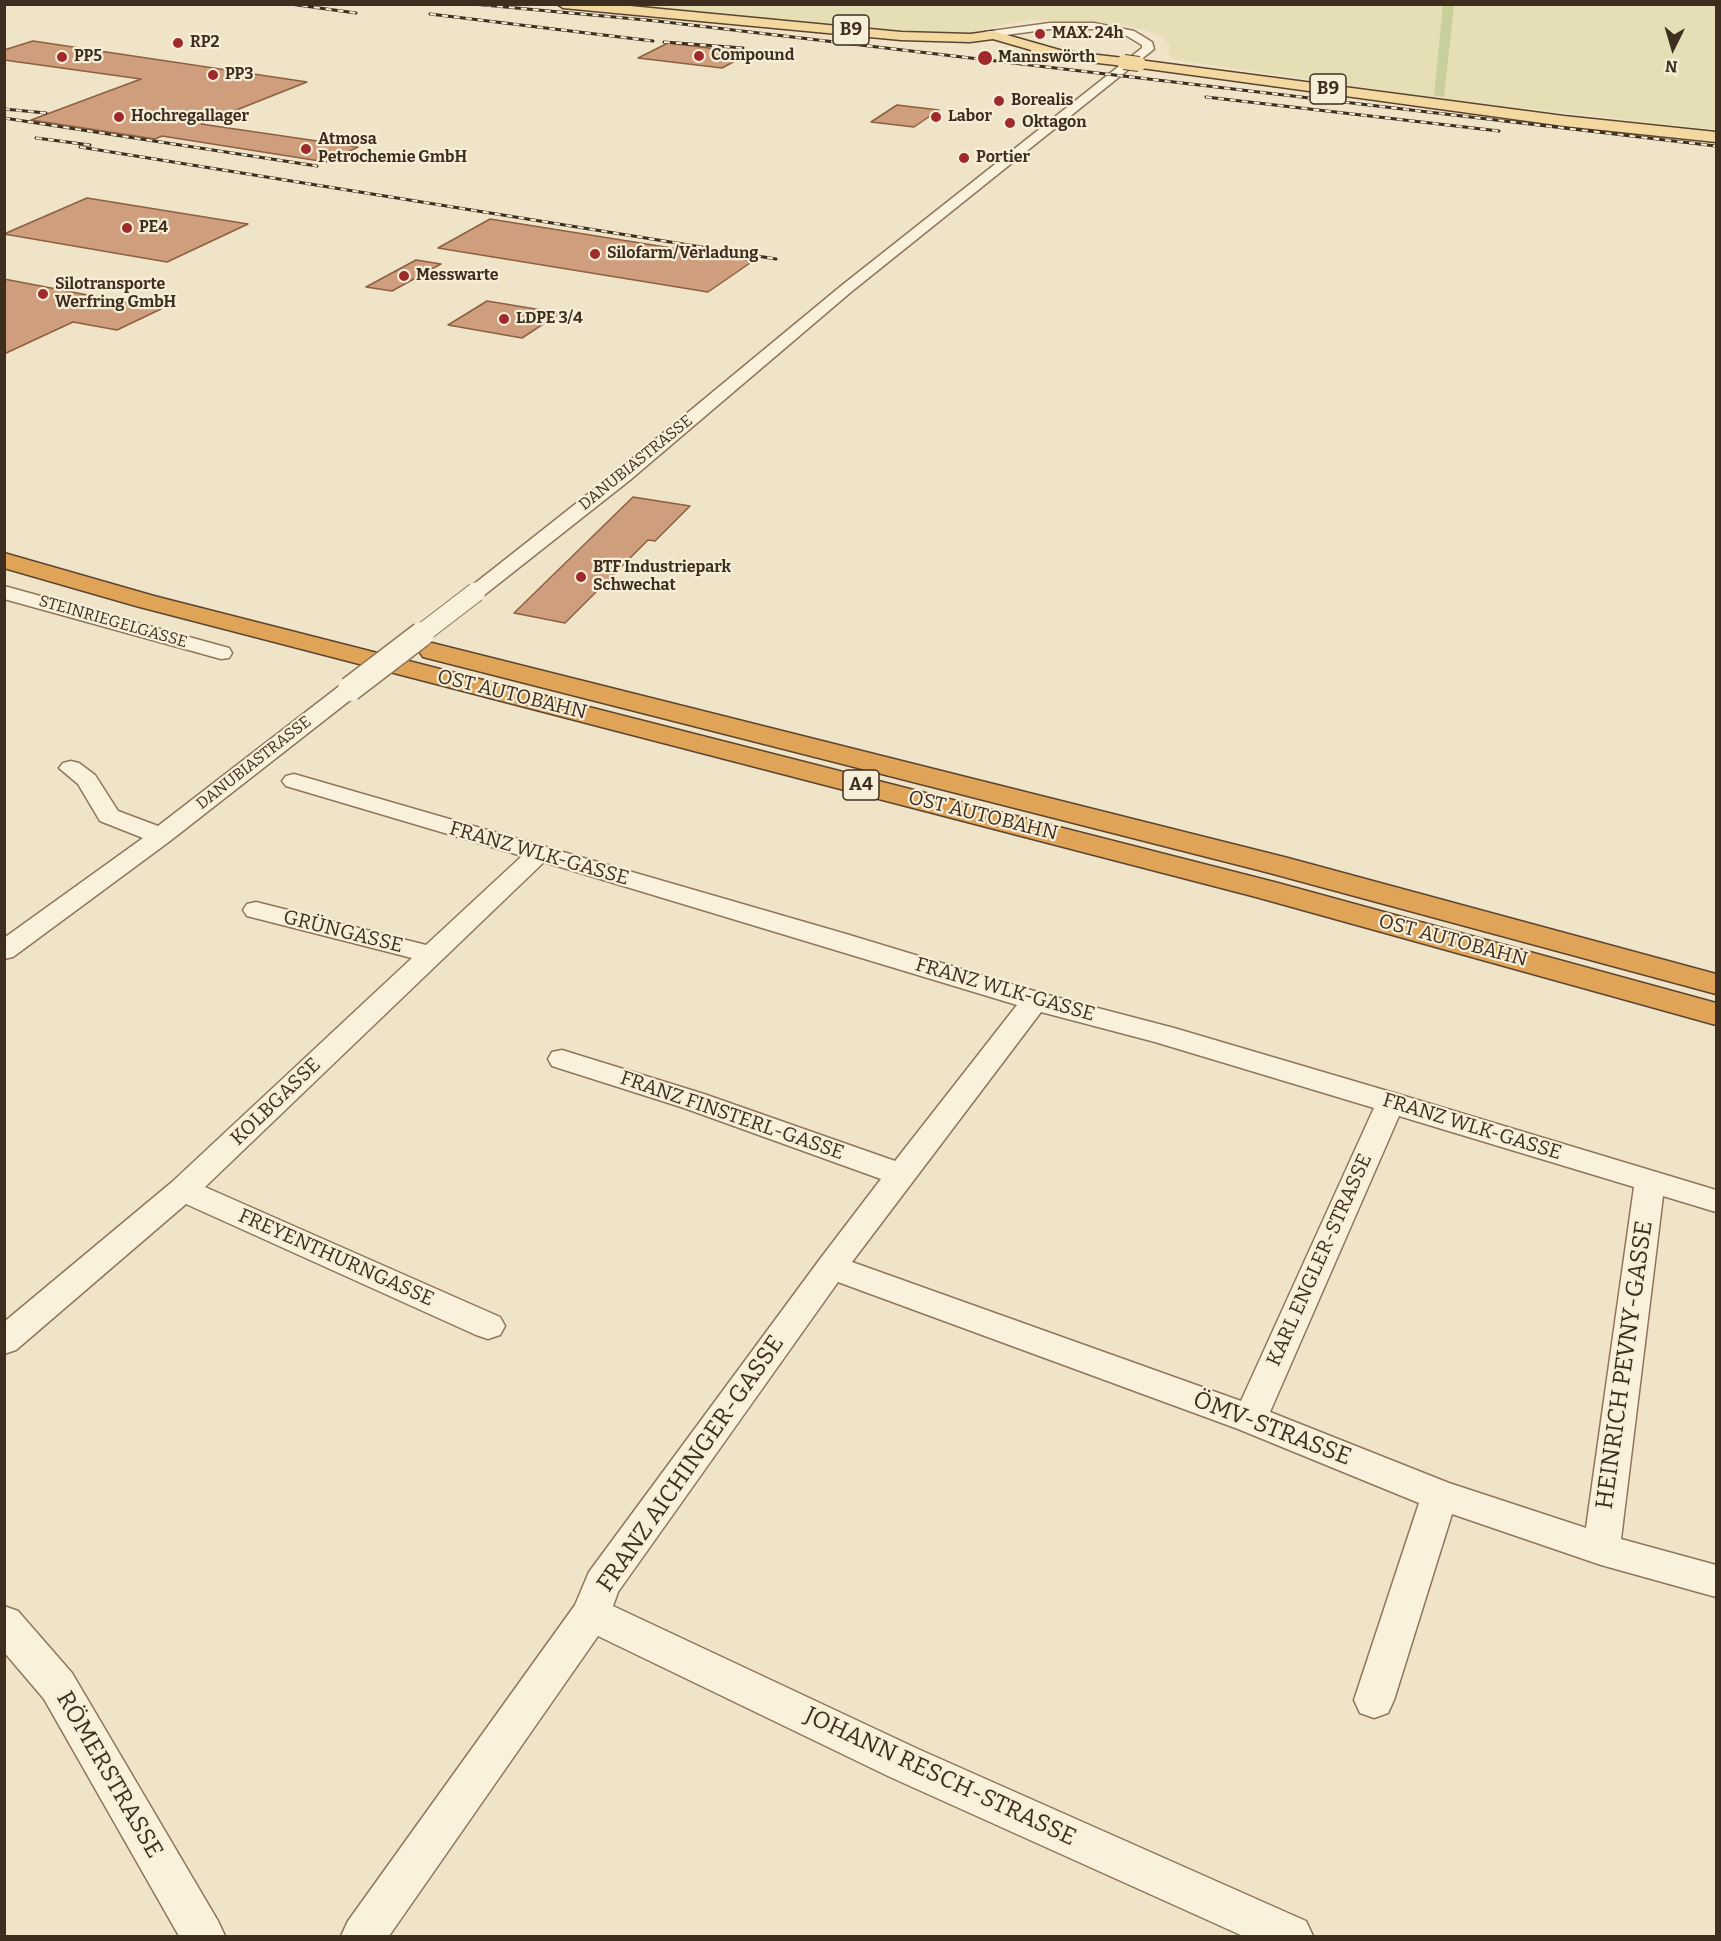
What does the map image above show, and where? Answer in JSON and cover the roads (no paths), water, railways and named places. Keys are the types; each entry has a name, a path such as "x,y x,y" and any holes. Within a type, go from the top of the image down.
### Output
{"highway":[{"name":"OST AUTOBAHN","path":"4,539 171,585 1277,865 1716,984"},
{"name":"OST AUTOBAHN","path":"4,560 145,601 1267,890 1716,1014"}],"main road":[{"name":"B9","path":"563,4 901,36 975,39 1013,36 1059,54"},
{"name":"B9","path":"995,46 1013,36"},
{"name":"B9","path":"975,39 995,46 1564,121 1716,137"}],"street":[{"name":"DANUBIASTRASSE","path":"4,951 161,836 476,592 623,476 871,269 1148,49 1148,44 1141,38 1111,28 1071,25 1013,36"},
{"name":"STEINRIEGELGASSE","path":"4,592 221,653"},
{"path":"71,768 87,780 110,816 161,836"},
{"name":"FRANZ WLK-GASSE","path":"294,781 837,940 1035,1001 1164,1035 1391,1102 1716,1201"},
{"name":"KOLBGASSE","path":"4,1341 183,1190 538,854"},
{"name":"GRÜNGASSE","path":"256,910 431,955"},
{"name":"FRANZ AICHINGER-GASSE","path":"363,1936 591,1614 602,1584 831,1267 1035,1001"},
{"name":"FRANZ FINSTERL-GASSE","path":"562,1059 694,1101 901,1175"},
{"name":"KARL ENGLER-STRASSE","path":"1250,1419 1391,1102"},
{"name":"HEINRICH PEVNY-GASSE","path":"1600,1549 1650,1181"},
{"name":"FREYENTHURNGASSE","path":"183,1190 488,1326"},
{"name":"ÖMV-STRASSE","path":"831,1267 1250,1419 1440,1495 1600,1549 1716,1581"},
{"path":"1374,1700 1440,1495"},
{"name":"JOHANN RESCH-STRASSE","path":"591,1614 904,1763 1292,1936"},
{"name":"RÖMERSTRASSE","path":"4,1623 58,1686 203,1936"}],"railway":[{"path":"290,4 356,13"},
{"path":"473,4 657,21 1716,146"},
{"path":"430,14 653,41"},
{"path":"664,42 743,48"},
{"path":"1206,97 1499,131"},
{"path":"4,109 46,113"},
{"path":"4,118 317,166"},
{"path":"36,138 90,145"},
{"path":"80,147 776,259"}],"place":[{"name":"MAX. 24h","path":"1040,34"},
{"name":"RP2","path":"178,43"},
{"name":"Compound","path":"699,56"},
{"name":"PP5","path":"62,57"},
{"name":"Mannswörth","path":"985,58"},
{"name":"PP3","path":"213,75"},
{"name":"Borealis","path":"999,101"},
{"name":"Hochregallager","path":"119,117"},
{"name":"Labor","path":"936,117"},
{"name":"Oktagon","path":"1010,123"},
{"name":"Atmosa Petrochemie GmbH","path":"306,149"},
{"name":"Portier","path":"964,158"},
{"name":"PE4","path":"127,228"},
{"name":"Silofarm/Verladung","path":"595,254"},
{"name":"Messwarte","path":"404,276"},
{"name":"Silotransporte Werfring GmbH","path":"43,294"},
{"name":"LDPE 3/4","path":"504,319"},
{"name":"BTF Industriepark Schwechat","path":"581,577"}]}
